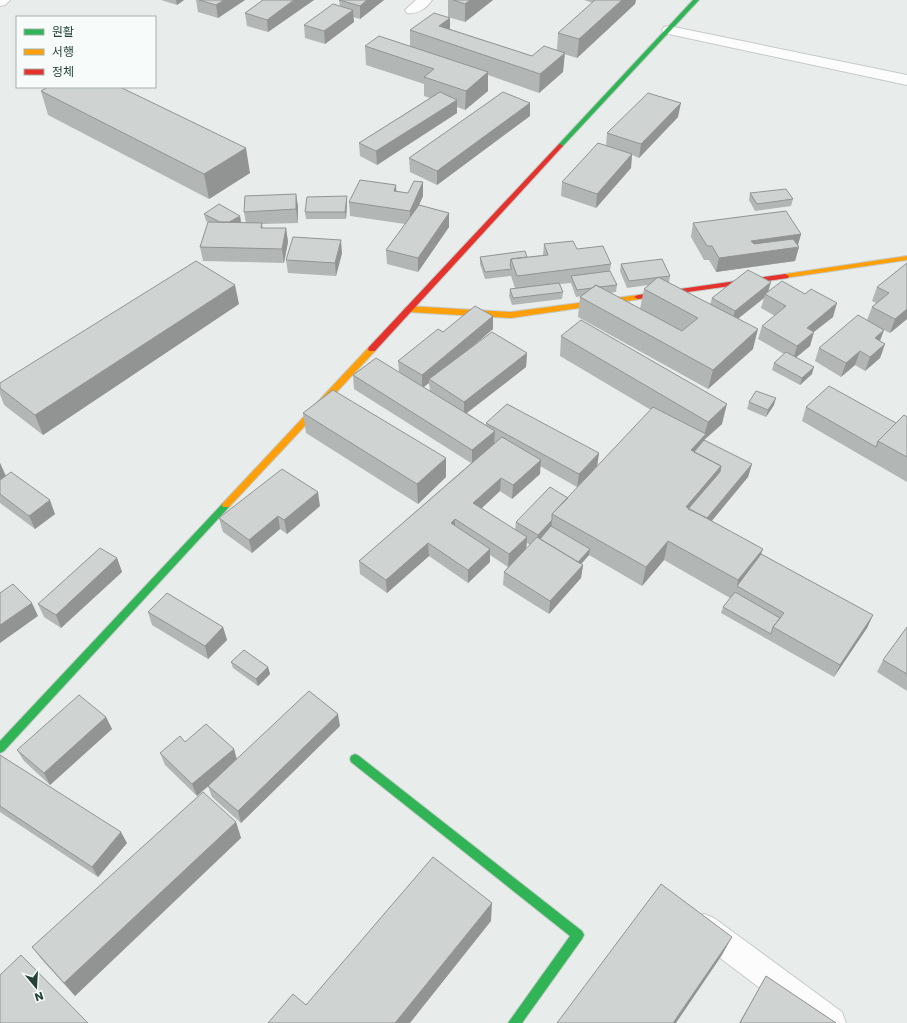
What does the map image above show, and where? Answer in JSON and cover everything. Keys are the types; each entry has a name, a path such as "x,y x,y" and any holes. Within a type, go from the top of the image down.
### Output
{"main road":[{"path":"0,748 696,0"},
{"path":"408,308 463,313 511,315 903,261"},
{"path":"355,759 578,936 514,1023"}],"street":[{"path":"412,10 426,0"},
{"path":"669,30 907,80"},
{"path":"681,910 832,1023"}],"building":[{"path":"199,0 224,0 216,5"},
{"path":"263,0 294,0 267,20 245,13"},
{"path":"339,0 367,0 360,6"},
{"path":"453,0 470,0 465,4"},
{"path":"595,0 622,0 579,39 558,33"},
{"path":"333,4 353,10 324,31 304,25"},
{"path":"434,13 450,18 439,26 532,56 544,46 565,53 540,74 410,30"},
{"path":"379,36 488,72 466,91 424,77 434,69 365,46"},
{"path":"46,88 122,88 246,148 204,174 41,91"},
{"path":"440,92 457,100 376,151 359,143"},
{"path":"503,92 530,103 437,171 409,158"},
{"path":"648,93 681,103 641,144 607,133"},
{"path":"598,143 632,154 597,194 562,182"},
{"path":"360,180 396,185 394,191 408,193 414,181 423,182 410,211 349,202"},
{"path":"786,189 793,199 757,204 750,193"},
{"path":"296,194 296,209 244,212 245,196"},
{"path":"347,196 345,212 305,212 307,197"},
{"path":"219,204 240,216 229,222 220,222 204,214"},
{"path":"419,205 449,213 418,258 386,250"},
{"path":"786,211 801,234 751,241 754,244 793,239 799,247 719,258 712,246 707,246 693,223"},
{"path":"208,222 262,223 261,228 286,228 282,249 200,247"},
{"path":"293,237 341,240 335,263 286,260"},
{"path":"573,241 577,249 603,246 611,264 517,276 511,259 548,255 544,244"},
{"path":"525,251 527,257 511,259 510,266 512,269 485,272 480,257"},
{"path":"662,259 670,276 629,281 621,264"},
{"path":"196,261 235,285 35,415 0,388 0,383"},
{"path":"907,263 907,309 895,319 872,307 889,293 877,287"},
{"path":"748,270 771,282 735,311 712,298"},
{"path":"610,271 617,285 599,287 596,285 592,288 577,290 571,276"},
{"path":"658,277 758,329 713,370 580,297 596,285 682,331 698,318 644,289"},
{"path":"782,281 805,294 811,289 837,303 807,328 814,332 797,346 762,326 786,306 765,294"},
{"path":"559,283 563,292 513,298 510,289"},
{"path":"475,306 493,316 422,375 398,361 438,329 443,332"},
{"path":"858,315 884,330 875,338 885,344 870,357 860,351 846,363 819,348"},
{"path":"581,320 727,404 708,422 561,336"},
{"path":"492,332 527,353 464,402 429,379"},
{"path":"786,352 814,367 802,378 774,363"},
{"path":"376,358 495,431 472,450 353,375"},
{"path":"829,386 896,423 878,441 876,447 806,407"},
{"path":"333,390 446,458 417,484 303,413"},
{"path":"756,391 776,398 768,410 749,402"},
{"path":"507,404 599,453 579,474 486,423"},
{"path":"653,407 706,434 691,450 721,466 686,507 763,549 738,580 668,541 646,567 552,514"},
{"path":"904,415 907,417 907,457 878,441"},
{"path":"502,437 541,460 513,485 501,478 473,503 527,537 509,554 455,519 451,523 490,549 468,570 428,543 386,580 359,561"},
{"path":"704,440 752,464 707,518 688,509 720,472 721,466 694,452"},
{"path":"282,469 318,492 284,520 278,516 249,540 219,518"},
{"path":"11,472 50,500 29,516 0,494 0,480"},
{"path":"550,487 568,498 552,514 552,520 538,535 516,522"},
{"path":"551,526 590,549 578,562 540,539"},
{"path":"537,537 583,565 550,601 504,572"},
{"path":"100,548 117,558 56,615 38,604"},
{"path":"761,554 873,615 840,665 773,627 784,613 737,586"},
{"path":"13,584 32,603 0,625 0,593"},
{"path":"735,592 780,618 773,627 771,634 723,607"},
{"path":"167,593 223,627 205,646 148,612"},
{"path":"907,627 907,674 883,660"},
{"path":"244,650 268,667 256,679 231,662"},
{"path":"309,691 338,714 238,811 208,786"},
{"path":"79,695 106,717 44,773 17,750"},
{"path":"206,724 234,749 192,784 160,753 180,736 185,742"},
{"path":"0,755 121,832 92,867 0,806"},
{"path":"203,792 236,822 64,983 32,947"},
{"path":"433,857 492,903 395,1023 268,1023 293,994 306,1005"},
{"path":"661,884 732,937 673,1023 557,1023"},
{"path":"21,955 88,1023 0,1023 0,975"},
{"path":"766,976 836,1023 740,1023"}],"traffic: fast":[{"path":"560,146 696,0"},
{"path":"0,748 226,505"},
{"path":"355,759 578,935 514,1023"}],"traffic: slow":[{"path":"785,276 907,258"},
{"path":"408,309 511,315 638,297"},
{"path":"226,505 372,349"}],"traffic: jam":[{"path":"372,349 560,146"},
{"path":"638,297 785,276"}]}
